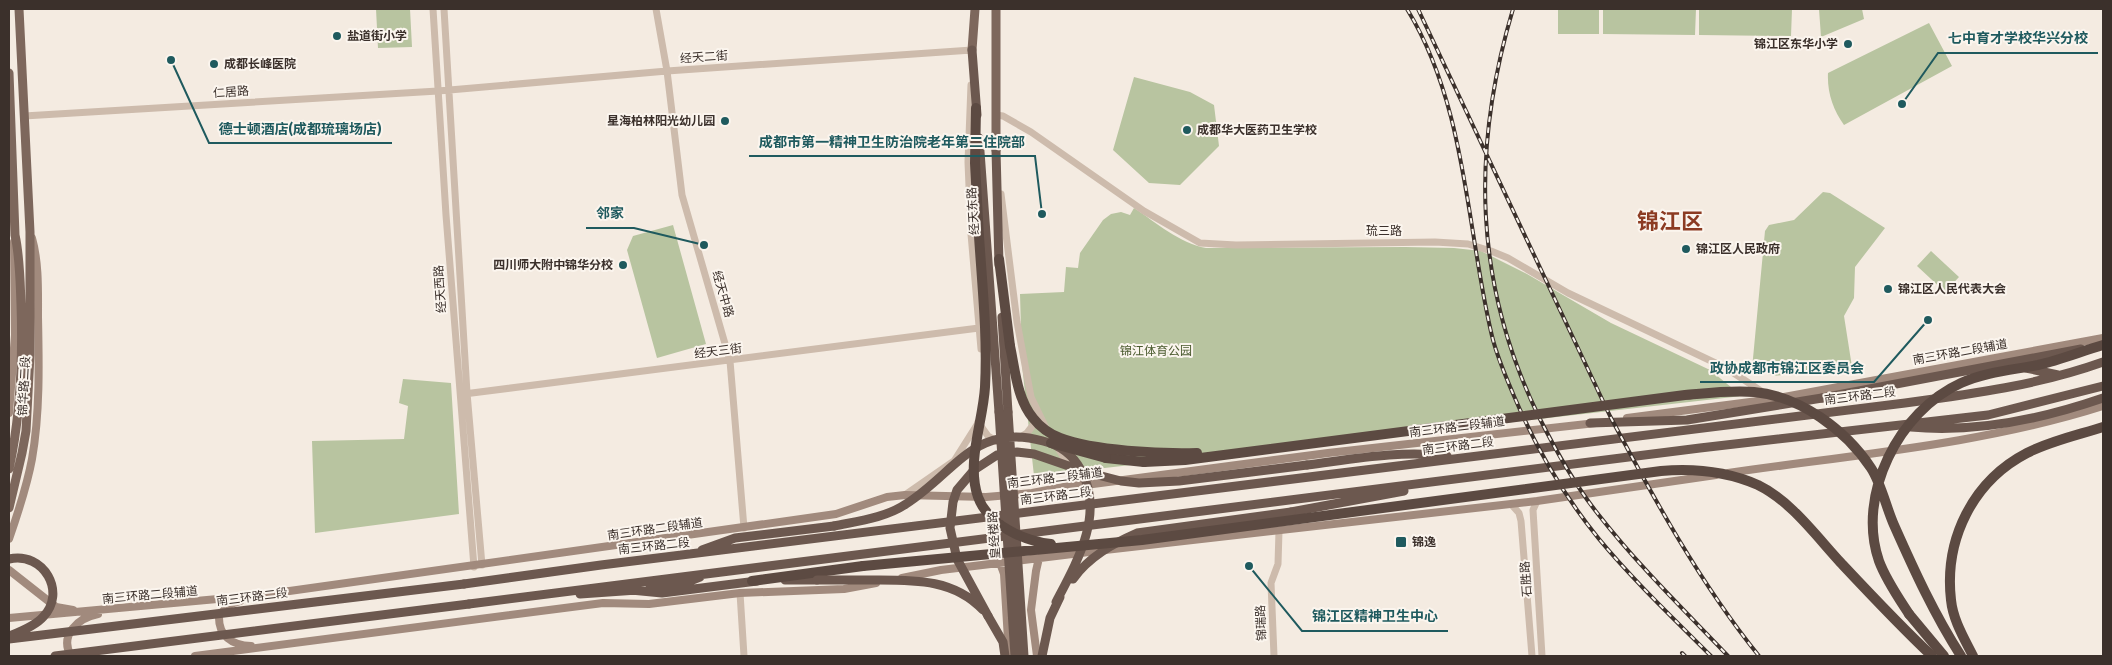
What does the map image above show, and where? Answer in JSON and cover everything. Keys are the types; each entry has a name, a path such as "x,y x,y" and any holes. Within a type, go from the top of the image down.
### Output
{"highway":[{"name":"经天东路","path":"972,50 1003,412"},
{"path":"976,108 975,164 984,329 985,388 974,469 978,497 991,516 1016,534 1045,543 1073,546"},
{"name":"经天东路","path":"996,150 1003,412"},
{"path":"999,259 1010,346 1018,382 1025,406 1033,418 1046,431 1060,438 1096,446 1165,453 1250,452"},
{"path":"1590,423 1687,420 1822,398 2040,355 2103,345"},
{"path":"1944,656 1909,614 1888,582 1879,560 1873,534 1874,504 1887,457 1904,431 1929,404 1960,383 1997,372 2040,364 2103,345"},
{"name":"南三环路二段","path":"9,638 464,584 601,565 1905,403 1979,393 2060,376 2103,362"},
{"path":"2008,364 2060,376"},
{"path":"54,656 1465,478 1988,415 2103,386"},
{"path":"687,555 735,538 834,526 862,521 891,512 907,504 970,450 994,439 1011,435 1051,443 1106,458 1144,462 1185,460 1685,395 1755,392 1788,400 1808,410 1830,425 1852,444 1872,470 1928,601 1961,656"},
{"path":"1893,425 1937,429 1964,428 2062,411 2103,398"},
{"name":"皇经楼路","path":"1003,412 1015,656"},
{"name":"皇经楼路","path":"1003,412 1024,656"},
{"path":"1973,656 1957,623 1951,600 1950,576 1955,540 1970,504 1996,476 2027,453 2103,428"},
{"path":"1042,656 1050,618 1056,602 1076,565 1087,535 1090,514 1086,480 1077,462 1051,443"},
{"path":"1005,656 1002,642 957,559 950,528 953,502 957,490 974,470 997,455 1018,452 1034,454 1086,472 1121,481 1139,483 1179,481 1380,456 1422,453 1462,458"},
{"path":"631,590 662,593 752,581 1142,540 1661,470 1703,470 1742,478 1773,494 1797,515 1891,617 1932,656"},
{"path":"1056,602 1078,572 1094,556 1115,543 1137,533 1291,512 1362,500 1465,478"},
{"path":"9,559 21,557 37,562 48,576 52,586 50,606 44,617 9,638"},
{"path":"545,593 597,594 631,590 685,583 711,573"},
{"path":"820,575 929,582 944,585 965,595 988,616"}],"main road":[{"name":"锦华路二段","path":"19,9 30,232 24,397"},
{"name":"经天东路","path":"972,50 975,9"},
{"name":"经天东路","path":"996,9 996,150"},
{"name":"锦华路二段","path":"9,73 15,235 13,254 16,335 9,413"},
{"name":"锦华路二段","path":"9,539 24,493 32,458 37,403 36,252 30,232"},
{"name":"锦华路二段","path":"15,235 20,254 24,397"},
{"name":"南三环路二段辅道","path":"9,618 261,595 482,565 836,514 887,497 905,495 994,496 1032,493 1080,484 1093,484 1590,423 1772,399 2103,339"},
{"path":"9,469 24,397"},
{"path":"9,508 22,453 24,397"},
{"path":"195,656 603,603 649,604 740,593 844,589 941,570 1537,501 1966,438 2023,428 2103,406"},
{"path":"1037,656 1031,610 1039,558"},
{"path":"1000,563 1004,574 1009,656"},
{"path":"9,570 56,607 70,610 105,610"},
{"path":"261,595 231,604 219,615 218,624 224,636 241,646 283,646"},
{"path":"71,656 68,650 68,636 75,624 90,616 134,607"}],"street":[{"name":"经天西路","path":"433,9 459,394 474,566"},
{"name":"经天西路","path":"444,9 467,393 482,565"},
{"name":"经天中路","path":"656,9 667,71 682,195 730,361 744,528"},
{"name":"经天二街","path":"438,92 667,71 972,50"},
{"path":"905,495 954,461 978,422 986,402 971,234 968,162 972,50"},
{"name":"仁居路","path":"24,116 438,92"},
{"name":"琉三路","path":"996,115 1003,116 1031,132 1144,211 1200,243 1236,245 1435,242 1468,244 1491,250 1568,293 1726,368 1772,399"},
{"path":"996,150 1017,322 1031,397 1039,416 1080,484"},
{"name":"经天三街","path":"459,394 979,328"},
{"path":"1908,373 1957,370 2056,356 2103,339"},
{"path":"978,422 988,436 998,442 1016,440 1028,433 1039,416"},
{"name":"石胜路","path":"1537,501 1533,510 1542,656"},
{"path":"1510,504 1519,513 1521,521 1532,656"},
{"name":"锦瑞路","path":"1274,656 1271,583 1278,564 1279,531"},
{"path":"740,593 744,656"}],"green space":[{"path":"376,9 410,9 412,47 378,48"},
{"path":"1558,9 1599,9 1599,34 1558,34"},
{"path":"1603,9 1696,9 1695,35 1603,34"},
{"path":"1699,9 1792,9 1791,36 1699,35"},
{"path":"1819,9 1862,9 1864,19 1821,37"},
{"path":"1929,23 1952,66 1844,125 1832,100 1828,73"},
{"path":"1134,77 1190,92 1214,105 1219,146 1180,185 1149,183 1113,150"},
{"path":"1823,192 1830,193 1885,228 1855,267 1854,298 1844,316 1852,367 1773,376 1752,369 1765,231 1769,225 1794,220"},
{"name":"锦江体育公园","path":"1134,208 1177,237 1206,248 1405,247 1454,248 1481,251 1527,274 1611,323 1710,370 1742,396 1034,476 1022,365 1020,294 1064,292 1066,267 1078,268 1080,253 1103,220 1111,214 1121,212 1130,215"},
{"path":"673,225 706,344 657,358 627,250 633,236"},
{"path":"1931,251 1959,277 1945,292 1917,266"},
{"path":"403,379 451,383 459,514 315,533 312,441 404,439 408,406 399,403"}],"railway":[{"path":"1407,9 1427,47 1442,86 1462,168 1483,295 1492,336 1496,352 1523,415 1541,453 1586,523 1639,584 1711,656"},
{"path":"1418,9 1610,416 1679,540 1717,599 1759,656"},
{"path":"1513,9 1499,62 1490,114 1486,165 1486,216 1491,267 1502,317 1517,367 1552,442 1589,503 1645,569 1728,656"},
{"path":"1682,653 1685,656"}],"place":[{"name":"盐道街小学","path":"337,36"},
{"name":"锦江区东华小学","path":"1848,44"},
{"name":"德士顿酒店(成都琉璃场店)","path":"171,60"},
{"name":"成都长峰医院","path":"214,64"},
{"name":"七中育才学校华兴分校","path":"1902,104"},
{"name":"星海柏林阳光幼儿园","path":"725,121"},
{"name":"成都华大医药卫生学校","path":"1187,130"},
{"name":"成都市第一精神卫生防治院老年第二住院部","path":"1042,214"},
{"name":"邻家","path":"704,245"},
{"name":"锦江区人民政府","path":"1686,249"},
{"name":"四川师大附中锦华分校","path":"623,265"},
{"name":"锦江区人民代表大会","path":"1888,289"},
{"name":"政协成都市锦江区委员会","path":"1928,320"},
{"name":"锦逸","path":"1401,542"},
{"name":"锦江区精神卫生中心","path":"1249,566"}],"district":[{"name":"锦江区","path":"1670,221"}]}
